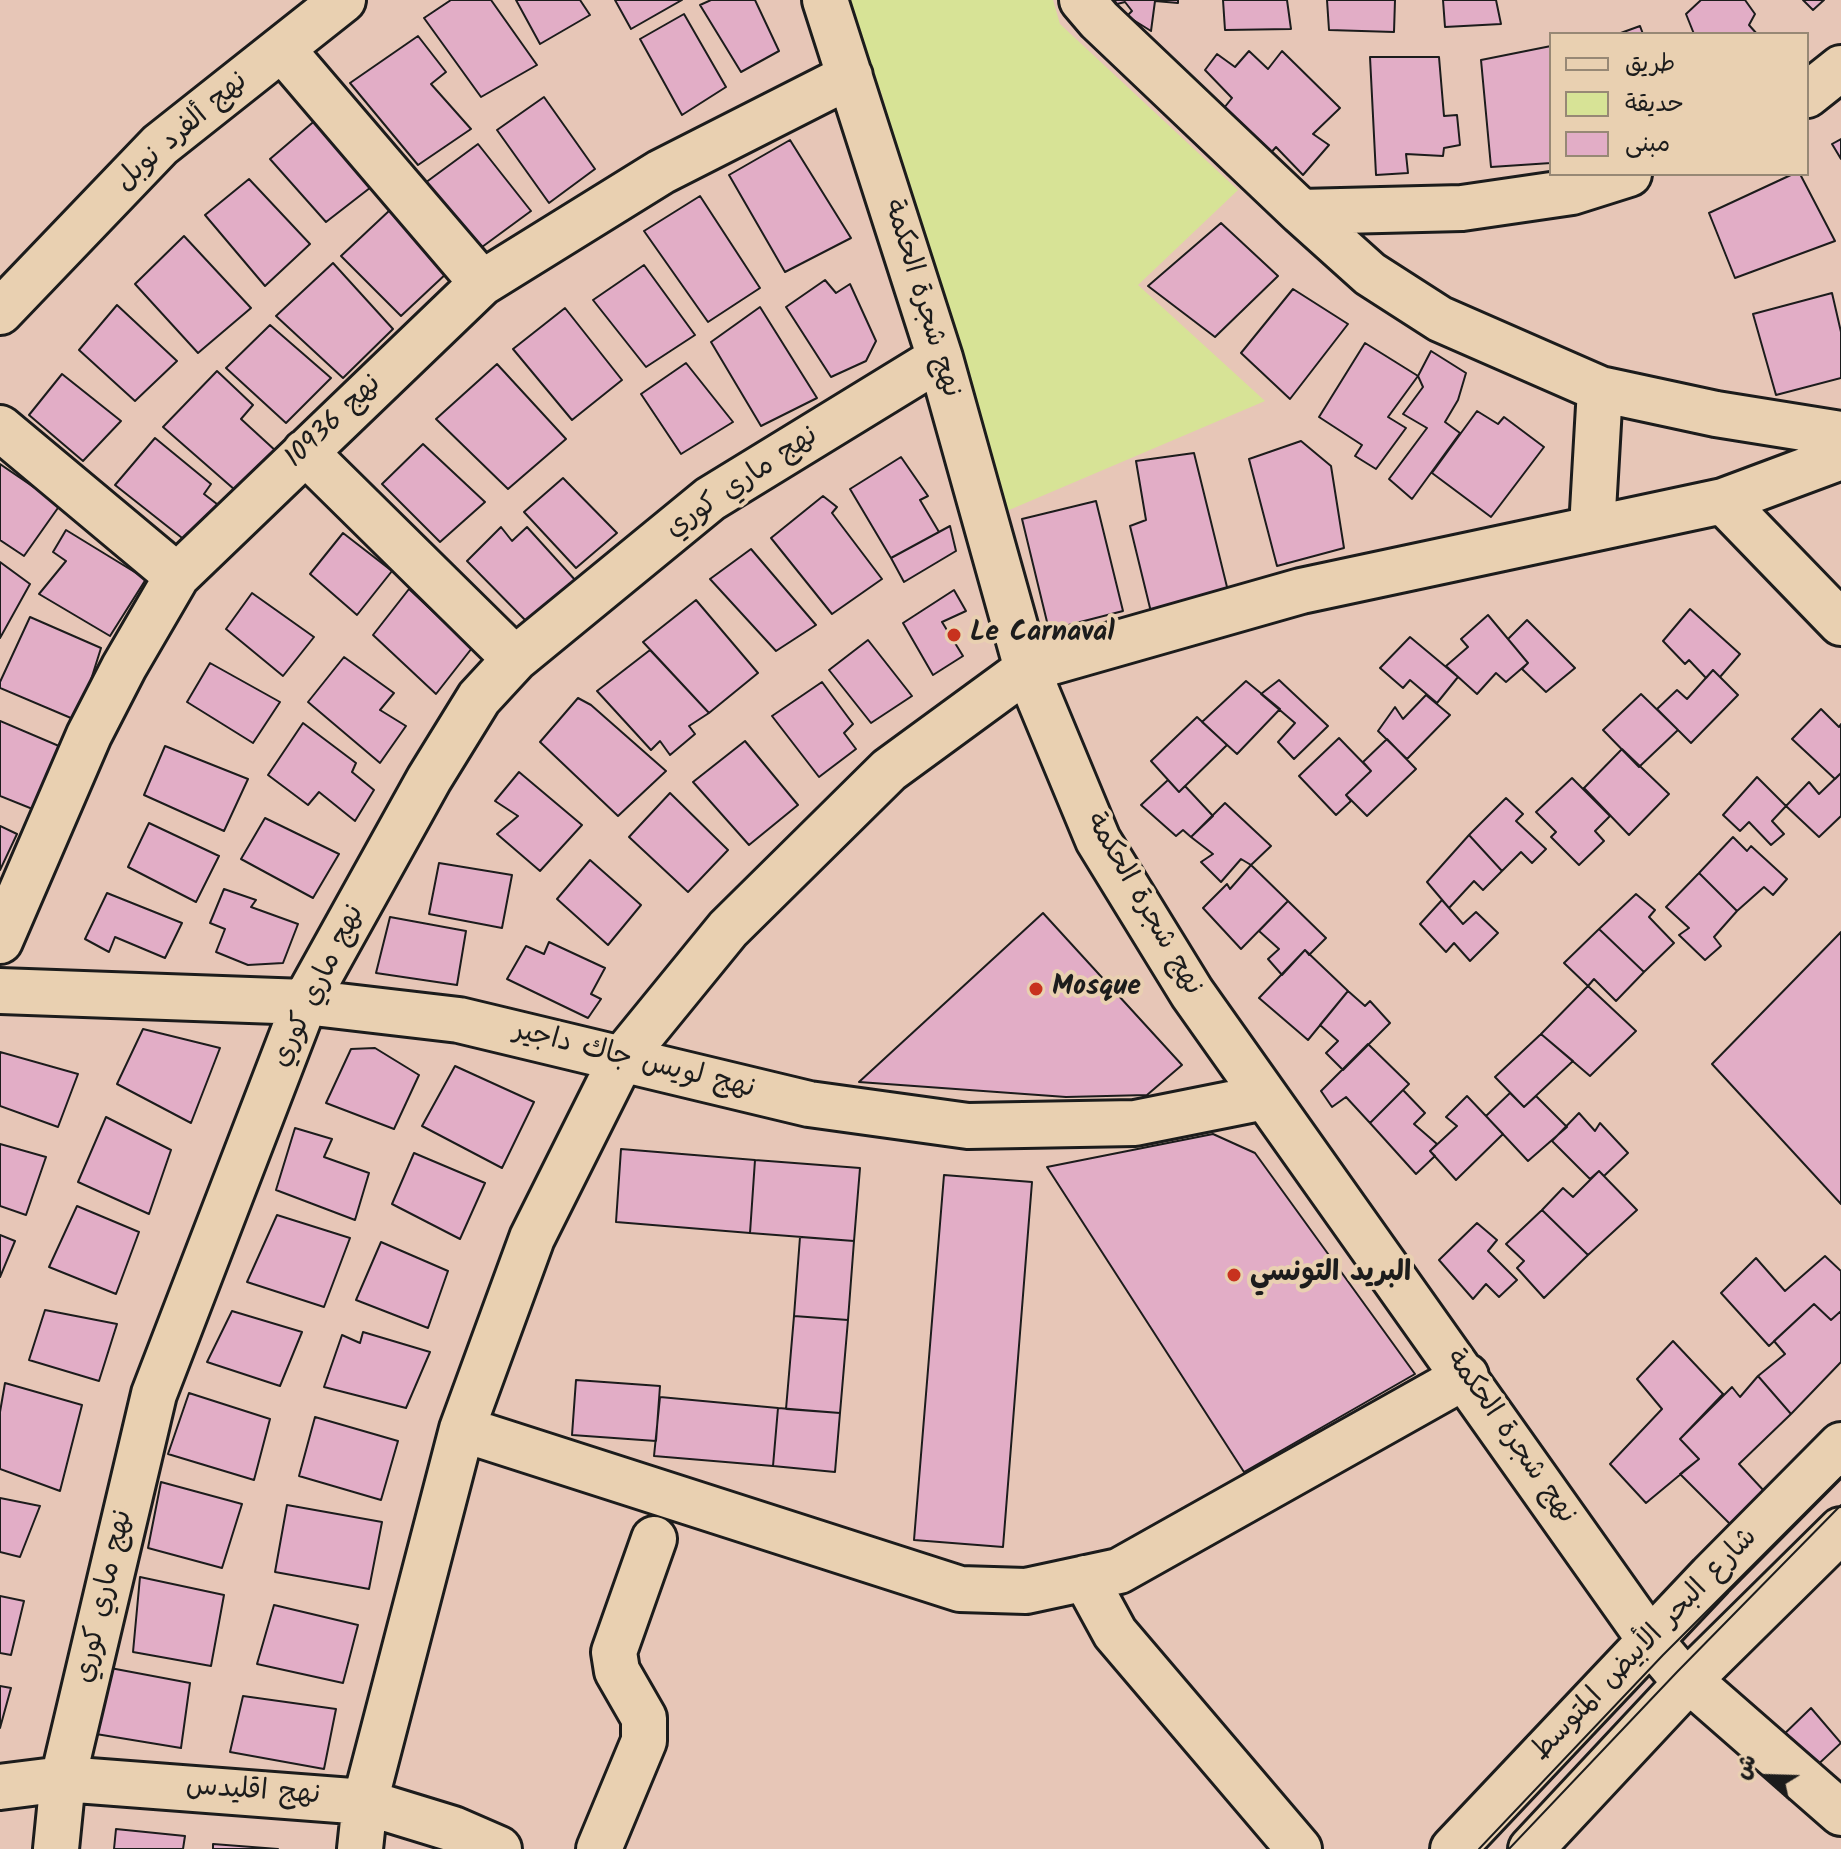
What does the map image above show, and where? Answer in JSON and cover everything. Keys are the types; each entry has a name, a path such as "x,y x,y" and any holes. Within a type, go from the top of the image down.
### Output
{"street":[{"name":"نهج ألفرد نوبل","path":"0,312 160,145 343,0"},
{"name":"نهج شجرة الحكمة","path":"825,0 940,358 1027,669 1098,840 1192,993 1667,1658 1841,1813"},
{"path":"1082,0 1099,20 1370,274 1440,319 1600,389 1716,414 1841,434"},
{"path":"282,49 482,283"},
{"path":"1809,93 1841,68"},
{"name":"نهج 10936","path":"0,941 89,735 177,576 482,283 661,172 850,76"},
{"path":"1301,212 1462,208 1572,192 1623,176"},
{"name":"نهج ماري كوري","path":"56,1849 63,1779 154,1394 305,1002 429,779 479,698 515,659 710,499 940,358"},
{"path":"1592,528 1600,389"},
{"path":"0,428 177,576"},
{"path":"305,452 515,659"},
{"path":"360,1849 365,1802 462,1429 532,1238 621,1060 728,929 889,770 1027,669 1301,591 1723,501 1841,457"},
{"path":"1723,501 1841,623"},
{"name":"نهج لويس جاك داجير","path":"0,991 305,1002 459,1020 809,1104 968,1126 1135,1123 1265,1097"},
{"path":"462,1429 960,1589 1026,1591 1119,1571 1466,1376"},
{"name":"شارع البحر الأبيض المتوسط","path":"1531,1849 1667,1658 1841,1445"},
{"name":"شارع البحر الأبيض المتوسط","path":"1453,1849 1667,1658 1841,1530"},
{"path":"599,1849 644,1741 644,1718 617,1671 614,1652 654,1539"},
{"path":"1085,1578 1115,1633 1299,1849"},
{"name":"نهج اقليدس","path":"0,1787 63,1779 365,1802 453,1829 499,1849"}],"green space":[{"path":"847,0 1053,0 1060,24 1238,190 1138,285 1265,401 995,516 882,95"}],"building":[{"path":"451,0 491,0 537,65 481,97 424,18"},
{"path":"516,0 580,0 590,15 540,44"},
{"path":"615,0 682,0 631,29"},
{"path":"711,0 755,0 779,51 741,72 700,5"},
{"path":"1114,0 1178,0 1178,3 1155,1 1151,31 1127,16 1132,11 1125,2 1117,4"},
{"path":"1223,0 1287,0 1291,29 1225,30"},
{"path":"1327,0 1395,0 1394,32 1329,30"},
{"path":"1443,0 1496,0 1501,24 1445,27"},
{"path":"1701,0 1745,0 1755,14 1749,25 1755,32 1693,32 1686,14"},
{"path":"1803,0 1824,0 1813,10"},
{"path":"684,14 726,87 682,115 640,39"},
{"path":"1640,26 1642,32 1624,32"},
{"path":"418,36 446,72 431,84 471,129 418,165 350,83"},
{"path":"1549,46 1549,163 1491,167 1481,60"},
{"path":"1249,51 1268,69 1282,51 1340,108 1313,134 1329,145 1303,175 1276,147 1269,155 1224,108 1232,98 1205,70 1217,54 1235,67"},
{"path":"1370,57 1439,57 1444,116 1457,115 1460,145 1444,148 1443,156 1406,154 1408,173 1376,175"},
{"path":"544,97 595,169 549,203 497,130"},
{"path":"318,118 375,184 326,222 270,159"},
{"path":"1841,139 1841,159 1832,144"},
{"path":"790,140 851,238 785,272 729,175"},
{"path":"478,144 531,211 482,247 425,183"},
{"path":"1789,176 1801,176 1835,241 1735,278 1709,213"},
{"path":"249,179 310,244 265,286 205,215"},
{"path":"700,196 760,288 708,322 644,231"},
{"path":"390,210 449,271 401,316 341,256"},
{"path":"1221,223 1278,276 1215,337 1148,286"},
{"path":"184,236 251,308 198,353 135,284"},
{"path":"333,263 393,329 343,378 276,316"},
{"path":"644,265 695,335 646,367 593,300"},
{"path":"825,280 836,293 850,284 876,341 866,361 831,377 786,307"},
{"path":"1293,289 1348,324 1290,399 1241,353"},
{"path":"1832,293 1841,332 1841,378 1776,395 1753,314"},
{"path":"117,305 177,361 135,401 79,350"},
{"path":"760,307 817,398 761,426 711,342"},
{"path":"565,308 622,380 572,420 513,349"},
{"path":"270,325 331,378 286,423 226,368"},
{"path":"1365,343 1418,376 1388,417 1406,428 1376,469 1355,456 1362,445 1319,417"},
{"path":"1431,351 1466,373 1458,400 1445,422 1460,433 1412,499 1389,479 1427,428 1403,414 1423,387 1418,376"},
{"path":"686,363 733,422 681,454 641,394"},
{"path":"497,364 566,439 508,489 436,419"},
{"path":"217,371 253,405 241,419 277,452 235,490 163,427"},
{"path":"62,374 121,421 83,461 29,415"},
{"path":"1477,411 1498,424 1504,417 1544,447 1491,517 1432,473"},
{"path":"155,438 211,484 204,494 226,511 191,545 115,485"},
{"path":"1301,441 1331,466 1344,548 1277,566 1249,459"},
{"path":"423,444 485,502 440,542 382,484"},
{"path":"1194,453 1228,591 1151,612 1130,526 1146,520 1136,461"},
{"path":"901,457 928,496 920,500 939,532 891,558 850,489"},
{"path":"0,464 60,505 24,556 0,540"},
{"path":"563,478 617,533 576,568 524,512"},
{"path":"823,496 837,507 832,513 882,579 832,614 771,538"},
{"path":"1096,501 1123,611 1049,630 1022,519"},
{"path":"950,526 956,551 904,582 891,558"},
{"path":"501,527 512,541 527,527 576,581 531,626 467,561"},
{"path":"66,530 146,579 110,636 39,594 66,561 53,552"},
{"path":"343,533 392,571 357,615 310,574"},
{"path":"751,549 816,625 776,651 710,579"},
{"path":"0,562 30,584 0,638"},
{"path":"409,589 472,648 436,694 373,635"},
{"path":"954,590 966,611 942,622 963,656 933,675 903,623"},
{"path":"252,593 314,637 283,676 226,629"},
{"path":"696,600 758,673 709,713 643,642"},
{"path":"1690,609 1740,654 1720,677 1713,670 1706,678 1689,660 1685,664 1663,641"},
{"path":"1488,615 1528,663 1506,682 1496,673 1477,694 1446,666 1468,647 1461,639"},
{"path":"30,617 101,648 78,721 0,688"},
{"path":"1527,620 1575,668 1546,692 1522,669 1528,663 1508,639"},
{"path":"1410,637 1458,677 1437,703 1410,680 1403,688 1380,668"},
{"path":"868,640 912,696 871,723 829,670"},
{"path":"650,650 709,713 689,726 695,734 670,755 660,741 651,750 597,691"},
{"path":"344,657 394,693 380,710 406,726 380,763 308,702"},
{"path":"210,663 280,702 253,743 187,702"},
{"path":"1713,670 1738,695 1691,743 1657,709 1677,690 1687,699"},
{"path":"1279,680 1328,726 1294,759 1278,742 1295,723 1261,694"},
{"path":"1246,681 1280,709 1237,754 1202,722"},
{"path":"822,682 853,724 844,733 856,749 819,777 772,716"},
{"path":"1641,694 1678,730 1639,767 1603,730"},
{"path":"1426,695 1450,715 1407,759 1378,731 1395,707 1403,719"},
{"path":"578,698 591,705 666,771 618,816 540,742"},
{"path":"1821,709 1839,727 1841,724 1841,773 1835,779 1792,739"},
{"path":"1197,717 1227,745 1179,792 1151,761"},
{"path":"0,721 66,749 40,812 0,796"},
{"path":"303,723 356,763 352,772 374,790 355,821 319,792 308,805 268,775"},
{"path":"1339,738 1371,771 1346,795 1351,801 1336,815 1299,776"},
{"path":"1387,739 1416,769 1367,816 1346,795 1371,771 1363,762"},
{"path":"745,741 798,805 749,845 693,782"},
{"path":"165,746 248,779 224,831 144,795"},
{"path":"1622,749 1669,794 1629,835 1584,788"},
{"path":"519,772 582,825 540,871 497,834 518,816 495,801"},
{"path":"1841,773 1841,816 1819,837 1786,806 1809,782 1819,794"},
{"path":"1757,777 1786,806 1772,821 1784,834 1771,845 1749,822 1740,831 1723,815"},
{"path":"1572,778 1610,816 1595,831 1604,841 1579,865 1551,837 1556,832 1536,812"},
{"path":"1168,780 1179,792 1185,786 1213,816 1191,837 1183,830 1176,836 1141,805"},
{"path":"670,793 728,850 688,892 629,837"},
{"path":"1506,798 1523,814 1516,821 1546,849 1532,863 1521,852 1502,871 1469,835"},
{"path":"1225,803 1271,846 1251,865 1241,859 1221,882 1201,862 1213,854 1191,837"},
{"path":"265,818 339,854 313,898 241,859"},
{"path":"149,823 219,856 196,902 128,867"},
{"path":"0,826 17,834 0,870"},
{"path":"1469,835 1502,871 1483,890 1474,881 1449,908 1427,882"},
{"path":"1733,837 1747,851 1751,846 1787,879 1773,895 1764,887 1737,911 1699,873"},
{"path":"590,860 641,905 608,945 557,899"},
{"path":"439,863 512,875 502,928 429,914"},
{"path":"1251,865 1288,901 1241,949 1203,908 1227,884 1230,889"},
{"path":"1699,873 1737,911 1714,937 1721,946 1705,960 1679,935 1689,928 1666,907"},
{"path":"224,889 256,900 251,907 298,924 283,963 248,965 216,952 225,929 210,923"},
{"path":"107,893 182,923 165,958 115,937 109,952 85,939"},
{"path":"1636,894 1655,910 1649,917 1674,943 1644,972 1599,929"},
{"path":"1442,900 1463,924 1476,912 1498,933 1470,961 1454,943 1446,952 1420,924"},
{"path":"1288,901 1326,938 1309,955 1305,950 1282,975 1268,959 1279,949 1259,931"},
{"name":"Mosque","path":"1043,913 1182,1065 1147,1095 1066,1097 859,1082"},
{"path":"390,917 466,931 457,985 376,973"},
{"path":"1599,929 1644,972 1616,1001 1594,979 1588,986 1564,963"},
{"path":"1841,932 1841,1204 1712,1064"},
{"path":"549,942 605,968 591,994 601,999 588,1018 507,979 526,946 544,954"},
{"path":"1305,950 1348,991 1308,1040 1259,998"},
{"path":"1588,986 1636,1031 1590,1076 1541,1034"},
{"path":"1348,991 1365,1006 1370,1001 1390,1023 1343,1070 1326,1053 1338,1041 1320,1025"},
{"path":"143,1029 220,1048 191,1123 117,1084"},
{"path":"1541,1034 1573,1061 1524,1107 1495,1077"},
{"path":"1368,1044 1409,1084 1370,1123 1346,1097 1332,1107 1321,1091"},
{"path":"375,1048 419,1075 394,1129 326,1103 351,1049"},
{"path":"0,1052 78,1074 58,1127 0,1106"},
{"path":"455,1066 534,1102 502,1168 422,1126"},
{"path":"1403,1090 1425,1113 1414,1124 1437,1144 1430,1151 1435,1156 1416,1174 1370,1123"},
{"path":"1510,1093 1524,1107 1536,1096 1567,1127 1528,1161 1486,1116"},
{"path":"1467,1096 1503,1134 1456,1180 1430,1151 1457,1126 1446,1117"},
{"path":"1579,1113 1595,1131 1600,1123 1628,1153 1604,1176 1599,1171 1590,1179 1552,1141"},
{"path":"106,1117 171,1150 149,1214 78,1182"},
{"path":"295,1128 332,1139 324,1157 369,1173 355,1220 276,1190"},
{"path":"1213,1134 1255,1153 1415,1374 1244,1472 1047,1167"},
{"path":"0,1144 46,1157 26,1215 0,1206"},
{"path":"621,1149 755,1160 750,1233 616,1222"},
{"path":"414,1153 485,1183 460,1239 392,1204"},
{"path":"755,1160 860,1168 854,1241 750,1233"},
{"path":"1599,1171 1637,1210 1588,1255 1542,1210 1563,1188 1573,1197"},
{"path":"944,1175 1032,1182 1003,1547 914,1540"},
{"path":"77,1206 139,1232 116,1294 49,1267"},
{"path":"1542,1210 1588,1255 1544,1298 1517,1268 1524,1261 1506,1244"},
{"path":"277,1215 350,1238 324,1307 247,1282"},
{"path":"1477,1223 1497,1240 1488,1251 1517,1280 1499,1297 1486,1284 1473,1299 1439,1260"},
{"path":"0,1235 15,1241 0,1277"},
{"path":"800,1237 854,1241 848,1320 794,1316"},
{"path":"381,1242 448,1271 428,1328 356,1300"},
{"path":"1825,1256 1841,1271 1841,1311 1831,1320 1814,1304 1769,1346 1721,1293 1756,1258 1785,1291"},
{"path":"1814,1304 1831,1320 1841,1311 1841,1362 1791,1414 1758,1376 1785,1354 1774,1341"},
{"path":"45,1310 117,1324 99,1381 29,1360"},
{"path":"232,1311 302,1332 280,1386 207,1362"},
{"path":"794,1316 848,1320 840,1413 786,1409"},
{"path":"363,1332 430,1352 406,1408 324,1387 342,1335 360,1343"},
{"path":"1673,1341 1723,1394 1680,1439 1699,1459 1646,1503 1610,1464 1662,1409 1637,1379"},
{"path":"1758,1376 1791,1414 1739,1464 1765,1492 1730,1524 1680,1474 1699,1459 1680,1439 1732,1387 1740,1397"},
{"path":"576,1380 660,1386 656,1441 572,1435"},
{"path":"5,1383 82,1405 60,1491 0,1469 0,1412"},
{"path":"189,1393 270,1419 254,1480 168,1454"},
{"path":"660,1397 778,1408 773,1466 654,1456"},
{"path":"778,1408 840,1413 835,1472 773,1466"},
{"path":"315,1417 398,1441 381,1500 299,1476"},
{"path":"161,1482 242,1504 222,1568 148,1548"},
{"path":"0,1498 40,1506 20,1557 0,1552"},
{"path":"287,1505 382,1522 369,1589 275,1572"},
{"path":"140,1577 224,1595 211,1666 133,1652"},
{"path":"0,1596 24,1601 11,1655 0,1653"},
{"path":"274,1605 358,1625 343,1683 257,1664"},
{"path":"105,1667 190,1683 181,1748 96,1734"},
{"path":"0,1686 11,1688 0,1728"},
{"path":"243,1696 336,1709 324,1769 230,1752"},
{"path":"1811,1708 1841,1743 1811,1771 1777,1741"},
{"path":"116,1829 185,1836 183,1849 114,1849"},
{"path":"213,1844 278,1849 213,1849"}],"tram line":[{"path":"1479,1849 1663,1655 1841,1477"},
{"path":"1509,1849 1841,1505"}],"place":[{"name":"Le Carnaval","path":"954,635"},
{"name":"Mosque","path":"1036,989"},
{"name":"البريد التونسي","path":"1234,1275"}]}
